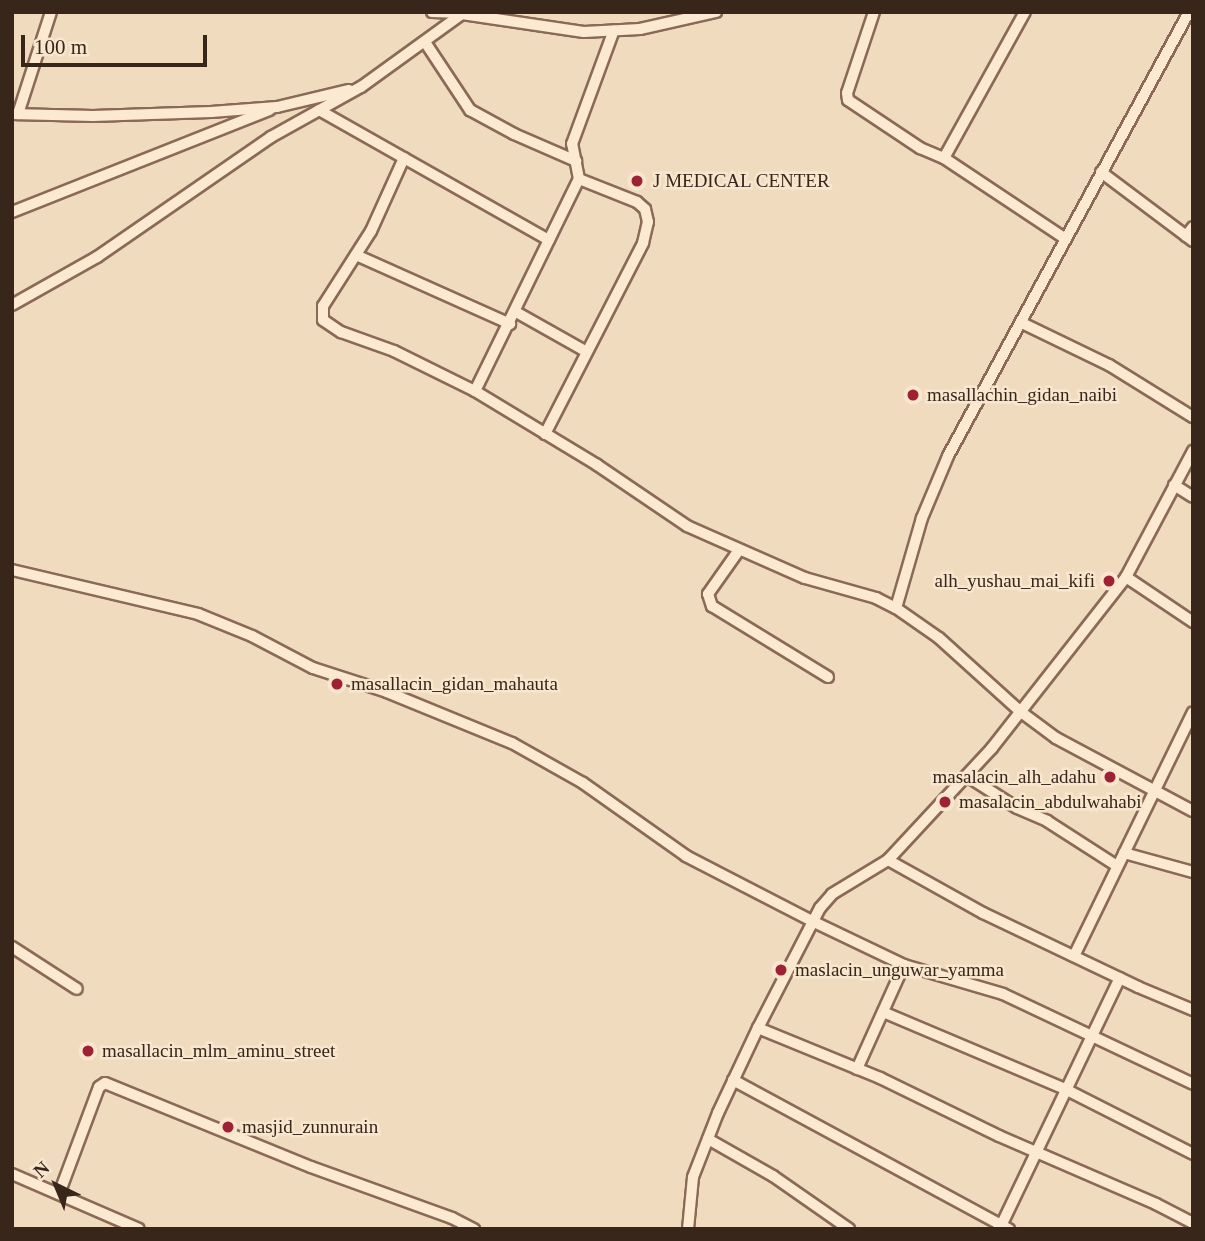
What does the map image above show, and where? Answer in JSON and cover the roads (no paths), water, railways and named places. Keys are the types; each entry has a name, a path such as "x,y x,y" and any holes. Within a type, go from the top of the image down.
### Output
{"street":[{"path":"51,12 15,114 93,116 276,107"},
{"path":"432,12 463,13 584,32 640,29 716,12"},
{"path":"874,12 847,93 848,100 920,148 944,158 1066,239"},
{"path":"944,158 1025,12"},
{"path":"895,608 922,518 948,456 1189,12"},
{"path":"12,305 97,257 271,137 361,87 463,13"},
{"path":"475,391 579,179 572,144 614,30"},
{"path":"425,42 458,97 470,110 514,134 576,161"},
{"path":"12,212 276,107 361,87"},
{"path":"319,110 549,240"},
{"path":"404,158 356,255 323,306 323,320 341,332 394,351 475,391 687,526 805,578 876,598 895,608 939,638 1021,712 1080,753 1193,811"},
{"path":"1101,172 1191,235"},
{"path":"545,434 643,243 648,222 645,209 637,202 579,179"},
{"path":"356,255 510,324"},
{"path":"516,312 587,352"},
{"path":"1022,323 1109,365 1193,417"},
{"path":"688,1229 693,1177 708,1139 733,1080 812,921 832,894 888,860 967,776 1021,712 1126,577 1193,451"},
{"path":"1174,485 1193,497"},
{"path":"739,550 708,594 712,606 828,677"},
{"path":"12,569 198,614 313,668 387,692 512,743 583,783 686,856 812,921 904,965 1003,994 1193,1084"},
{"path":"1126,577 1193,622"},
{"path":"1074,956 1193,712"},
{"path":"967,776 1017,808 1047,821 1117,866"},
{"path":"1124,853 1193,873"},
{"path":"888,860 983,913 1193,1010"},
{"path":"12,947 77,989"},
{"path":"858,1069 904,965"},
{"path":"733,1080 1003,1227 1034,1151 1120,978"},
{"path":"883,1012 1065,1089 1193,1154"},
{"path":"758,1028 858,1069 1034,1151 1145,1198 1193,1223"},
{"path":"59,1194 99,1087 105,1083 310,1167 452,1217 474,1229"},
{"path":"708,1139 774,1176 849,1229"},
{"path":"12,1174 139,1229"}],"place":[{"name":"J MEDICAL CENTER","path":"637,181"},
{"name":"masallachin_gidan_naibi","path":"913,395"},
{"name":"alh_yushau_mai_kifi","path":"1109,581"},
{"name":"masallacin_gidan_mahauta","path":"337,684"},
{"name":"masalacin_alh_adahu","path":"1110,777"},
{"name":"masalacin_abdulwahabi","path":"945,802"},
{"name":"maslacin_unguwar_yamma","path":"781,970"},
{"name":"masallacin_mlm_aminu_street","path":"88,1051"},
{"name":"masjid_zunnurain","path":"228,1127"}]}
